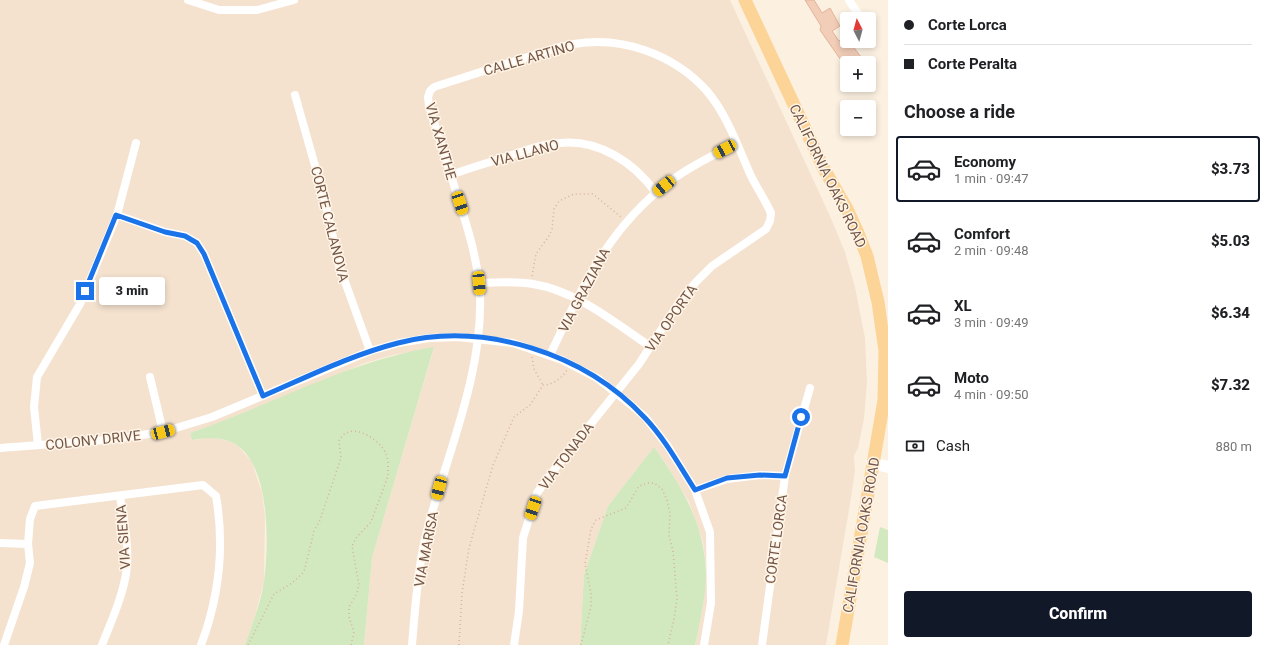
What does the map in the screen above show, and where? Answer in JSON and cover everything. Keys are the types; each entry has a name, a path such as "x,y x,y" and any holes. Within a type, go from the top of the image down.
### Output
{"main road":[{"name":"CALIFORNIA OAKS ROAD","path":"745,0 821,163 858,233 883,302 885,351 884,400 842,645"},
{"path":"872,463 888,467"}],"street":[{"path":"188,0 219,10 257,10 294,0"},
{"path":"849,0 857,12"},
{"name":"CALLE ARTINO","path":"434,87 573,44 612,43 648,51 687,73 706,91 719,109 771,213 770,220"},
{"name":"VIA XANTHE","path":"434,87 430,91 429,106 469,231 479,283 480,296 477,338"},
{"name":"CORTE CALANOVA","path":"295,95 325,201 339,264 370,351"},
{"name":"VIA LLANO","path":"451,174 540,146 560,142 577,142 611,153 628,163 656,193"},
{"path":"38,445 34,407 36,377 80,304 116,215 136,143"},
{"name":"VIA GRAZIANA","path":"550,355 577,299 607,246 626,222 673,179 736,143"},
{"path":"116,215 165,232 185,236 197,243 204,254 263,396"},
{"name":"VIA OPORTA","path":"615,392 651,347 680,301 696,282 712,266 766,229 770,220"},
{"path":"479,283 506,282 532,284 552,288 577,299 651,347"},
{"name":"COLONY DRIVE","path":"0,448 106,440 163,432 190,425 370,351 399,342 429,338 477,338 513,343 550,355 571,364 597,378 630,404 654,429 695,490 710,532 712,603 704,645"},
{"name":"VIA MARISA","path":"412,645 424,544 454,436 468,394 477,338"},
{"path":"150,377 163,432"},
{"name":"CORTE LORCA","path":"762,645 785,476 810,388"},
{"name":"VIA TONADA","path":"514,645 519,610 523,538 538,493 615,392"},
{"path":"695,490 727,478 760,475 785,476"},
{"path":"4,645 24,587 30,563 28,544 30,519 35,506 96,500 203,486 216,496 222,547 214,609 201,645"},
{"name":"VIA SIENA","path":"102,645 118,603 126,573 125,530 120,497"},
{"path":"0,543 28,544"}],"path":[{"path":"532,284 536,254 549,236 552,229 554,209 559,201 574,194 593,194 626,222"},
{"path":"532,349 534,369 543,385"},
{"path":"543,385 548,385 564,375 571,364"},
{"path":"459,645 462,593 469,548 493,464 514,417 530,405 543,385"},
{"path":"248,645 274,594 292,583 304,572 314,531 320,520 341,458 339,441 341,437 346,434 360,432 373,438 383,450 387,458 388,476 371,522 356,538 352,546 359,585 356,596 349,608 349,617 354,632 351,645"},
{"path":"581,645 590,616 592,599 585,564 591,529 596,520 626,508 639,486 648,482 654,483 662,489 668,500 670,514 669,536 674,552 677,599 668,645"}],"shaded area":[{"path":"0,0 730,0 830,216 845,252 855,287 865,338 867,382 864,419 858,448 854,456 855,471 826,645 695,645 703,607 706,565 703,542 689,502 667,465 654,447 608,506 584,575 580,645 364,645 372,558 434,348 393,355 365,363 223,422 190,433 192,440 210,438 220,439 232,442 239,447 252,462 262,493 265,516 264,581 255,616 245,645 0,645"}],"green space":[{"path":"434,347 372,558 364,645 245,645 261,597 266,565 266,526 260,484 254,466 244,451 231,442 222,439 207,438 192,440 190,433 371,362"},
{"path":"654,447 676,480 685,497 700,533 704,551 706,571 705,591 695,645 580,645 584,575 608,506"},
{"path":"880,527 888,530 888,563 874,557"}],"building":[{"path":"805,0 814,0 822,13 830,8 840,26 832,31 839,41 840,40 840,48 854,48 860,56 840,56 840,59 820,30 821,26"}],"route":[{"path":"85,291 116,215 165,232 185,236 197,243 204,254 263,396 370,351 399,342 429,338 477,338 513,343 538,350 562,360 597,378 630,404 645,418 667,445 695,490 727,478 760,475 785,476 801,417"}]}
